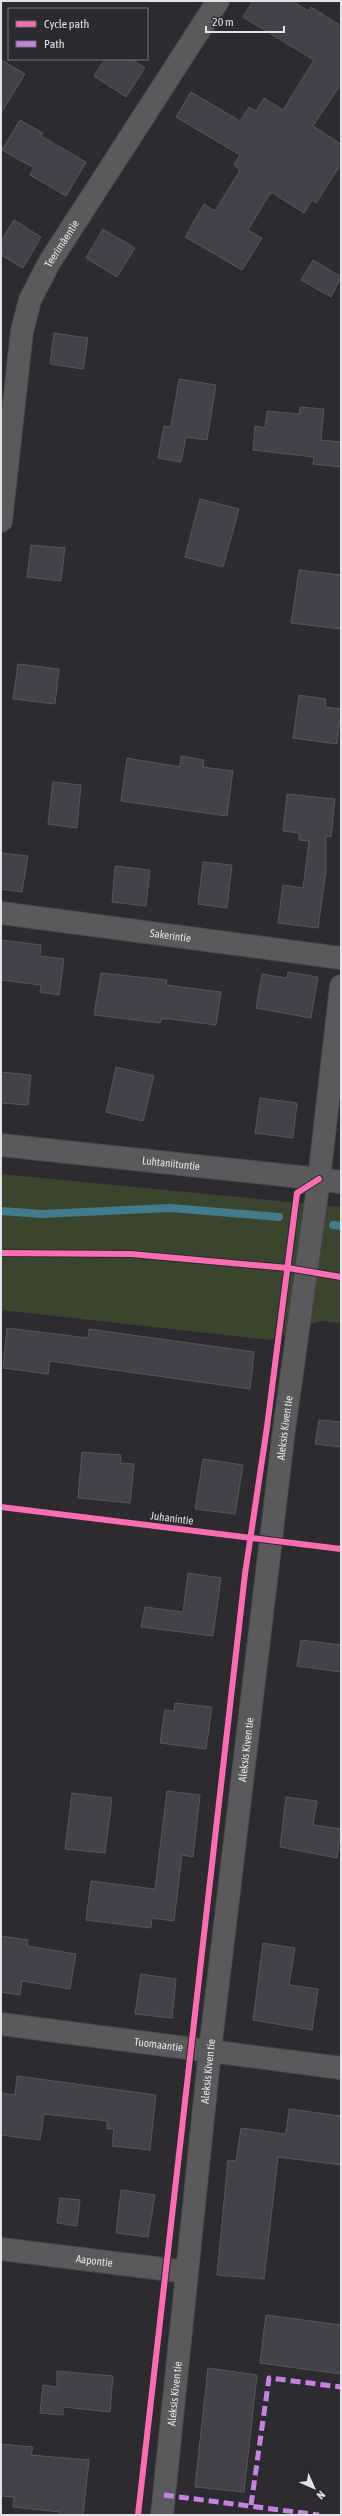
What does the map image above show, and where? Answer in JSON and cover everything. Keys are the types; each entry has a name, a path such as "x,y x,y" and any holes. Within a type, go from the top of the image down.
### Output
{"street":[{"name":"Teerimäentie","path":"1,521 22,331 30,300 49,263 218,1"},
{"name":"Sakerintie","path":"1,912 341,958"},
{"name":"Aleksis Kiven tie","path":"162,2515 210,2050 284,1430 319,1179 341,986"},
{"name":"Luhtaniituntie","path":"1,1145 341,1182"},
{"name":"Tuomaantie","path":"1,2024 341,2068"},
{"name":"Aapontie","path":"1,2249 187,2272"}],"green space":[{"path":"1,1174 341,1207 341,1323 320,1321 270,1340 1,1310"}],"building":[{"path":"253,1 292,1 308,11 311,7 341,26 341,84 313,126 341,144 341,164 316,203 312,200 304,213 271,192 248,230 262,238 242,270 185,237 204,204 215,211 240,170 234,165 240,155 176,117 191,92 240,121 249,107 256,111 264,98 283,110 314,60 243,17"},
{"path":"1,60 25,74 1,113"},
{"path":"104,60 133,60 145,68 126,97 94,76"},
{"path":"20,120 43,133 41,136 86,162 66,196 30,175 34,168 2,150"},
{"path":"14,220 41,237 23,268 1,255 1,241"},
{"path":"103,229 135,248 117,277 86,258"},
{"path":"313,260 341,277 331,297 301,280"},
{"path":"54,333 88,338 83,369 50,364"},
{"path":"179,379 216,385 207,440 186,437 181,462 158,458 164,426 171,427"},
{"path":"300,407 324,409 321,440 341,442 341,467 313,464 314,457 253,450 255,426 265,428 267,411 299,414"},
{"path":"200,499 239,509 223,567 185,557"},
{"path":"31,545 65,548 61,581 27,577"},
{"path":"299,570 341,575 341,629 291,623"},
{"path":"18,664 59,669 55,704 13,699"},
{"path":"299,695 326,699 325,707 341,709 337,744 293,738"},
{"path":"181,756 204,760 203,767 233,771 227,816 121,801 127,758 180,767"},
{"path":"53,782 81,785 77,828 48,824"},
{"path":"287,794 335,799 331,837 326,836 326,871 318,928 278,923 283,885 303,888 309,841 299,840 299,833 283,831"},
{"path":"1,853 28,856 22,892 1,889"},
{"path":"203,862 232,865 227,908 198,904"},
{"path":"115,866 150,870 146,906 112,902"},
{"path":"1,940 41,945 40,956 64,959 59,995 40,992 41,985 1,980"},
{"path":"288,972 318,977 311,1018 256,1008 262,974 287,978"},
{"path":"101,973 167,980 166,985 221,992 216,1025 170,1019 161,1019 160,1023 94,1015"},
{"path":"116,1067 154,1076 143,1121 106,1112"},
{"path":"1,1072 31,1075 28,1105 1,1103"},
{"path":"260,1098 297,1103 293,1138 255,1133"},
{"path":"7,1328 88,1338 89,1329 254,1352 250,1389 50,1361 48,1374 3,1368"},
{"path":"319,1420 341,1422 341,1447 315,1444"},
{"path":"82,1452 121,1455 120,1463 134,1464 130,1503 78,1498"},
{"path":"203,1459 243,1465 235,1514 195,1509"},
{"path":"188,1573 221,1578 213,1636 141,1627 145,1607 183,1612"},
{"path":"301,1640 341,1645 341,1672 297,1666"},
{"path":"175,1703 212,1707 206,1749 160,1743 165,1710 174,1711"},
{"path":"167,1791 200,1795 193,1857 182,1855 174,1921 152,1918 151,1928 86,1920 91,1881 155,1889"},
{"path":"72,1793 112,1798 105,1853 65,1849"},
{"path":"286,1797 317,1801 313,1825 341,1829 337,1858 280,1847"},
{"path":"1,1936 28,1940 27,1946 76,1954 70,1989 22,1981 20,1995 1,1992"},
{"path":"263,1943 295,1948 289,1985 318,1989 312,2030 253,2020"},
{"path":"141,1974 176,1979 172,2018 135,2014"},
{"path":"17,2076 156,2095 150,2150 112,2146 114,2129 107,2129 107,2121 44,2114 40,2140 1,2135 1,2093 15,2095"},
{"path":"289,2109 341,2116 341,2165 278,2157 264,2279 217,2275 228,2160 236,2161 241,2128 286,2134"},
{"path":"121,2190 155,2195 148,2237 116,2233"},
{"path":"60,2198 80,2200 77,2226 57,2223"},
{"path":"266,2315 341,2325 341,2374 260,2363"},
{"path":"208,2368 257,2375 244,2492 195,2487"},
{"path":"57,2371 113,2376 110,2412 63,2407 63,2415 40,2413 43,2385 57,2387"},
{"path":"1,2444 33,2447 31,2455 89,2460 83,2515 60,2515 60,2512 13,2507 14,2497 1,2496"}],"waterway":[{"path":"1,1211 42,1214 170,1208 279,1217"},
{"path":"333,1225 341,1226"}],"marked path":[{"path":"251,2505 269,2378 341,2387"},
{"path":"164,2495 319,2515"}],"cycle path":[{"path":"138,2515 245,1574 267,1427 297,1193 319,1179"},
{"path":"1,1253 131,1254 288,1268 341,1277"},
{"name":"Juhanintie","path":"1,1507 341,1549"}]}
